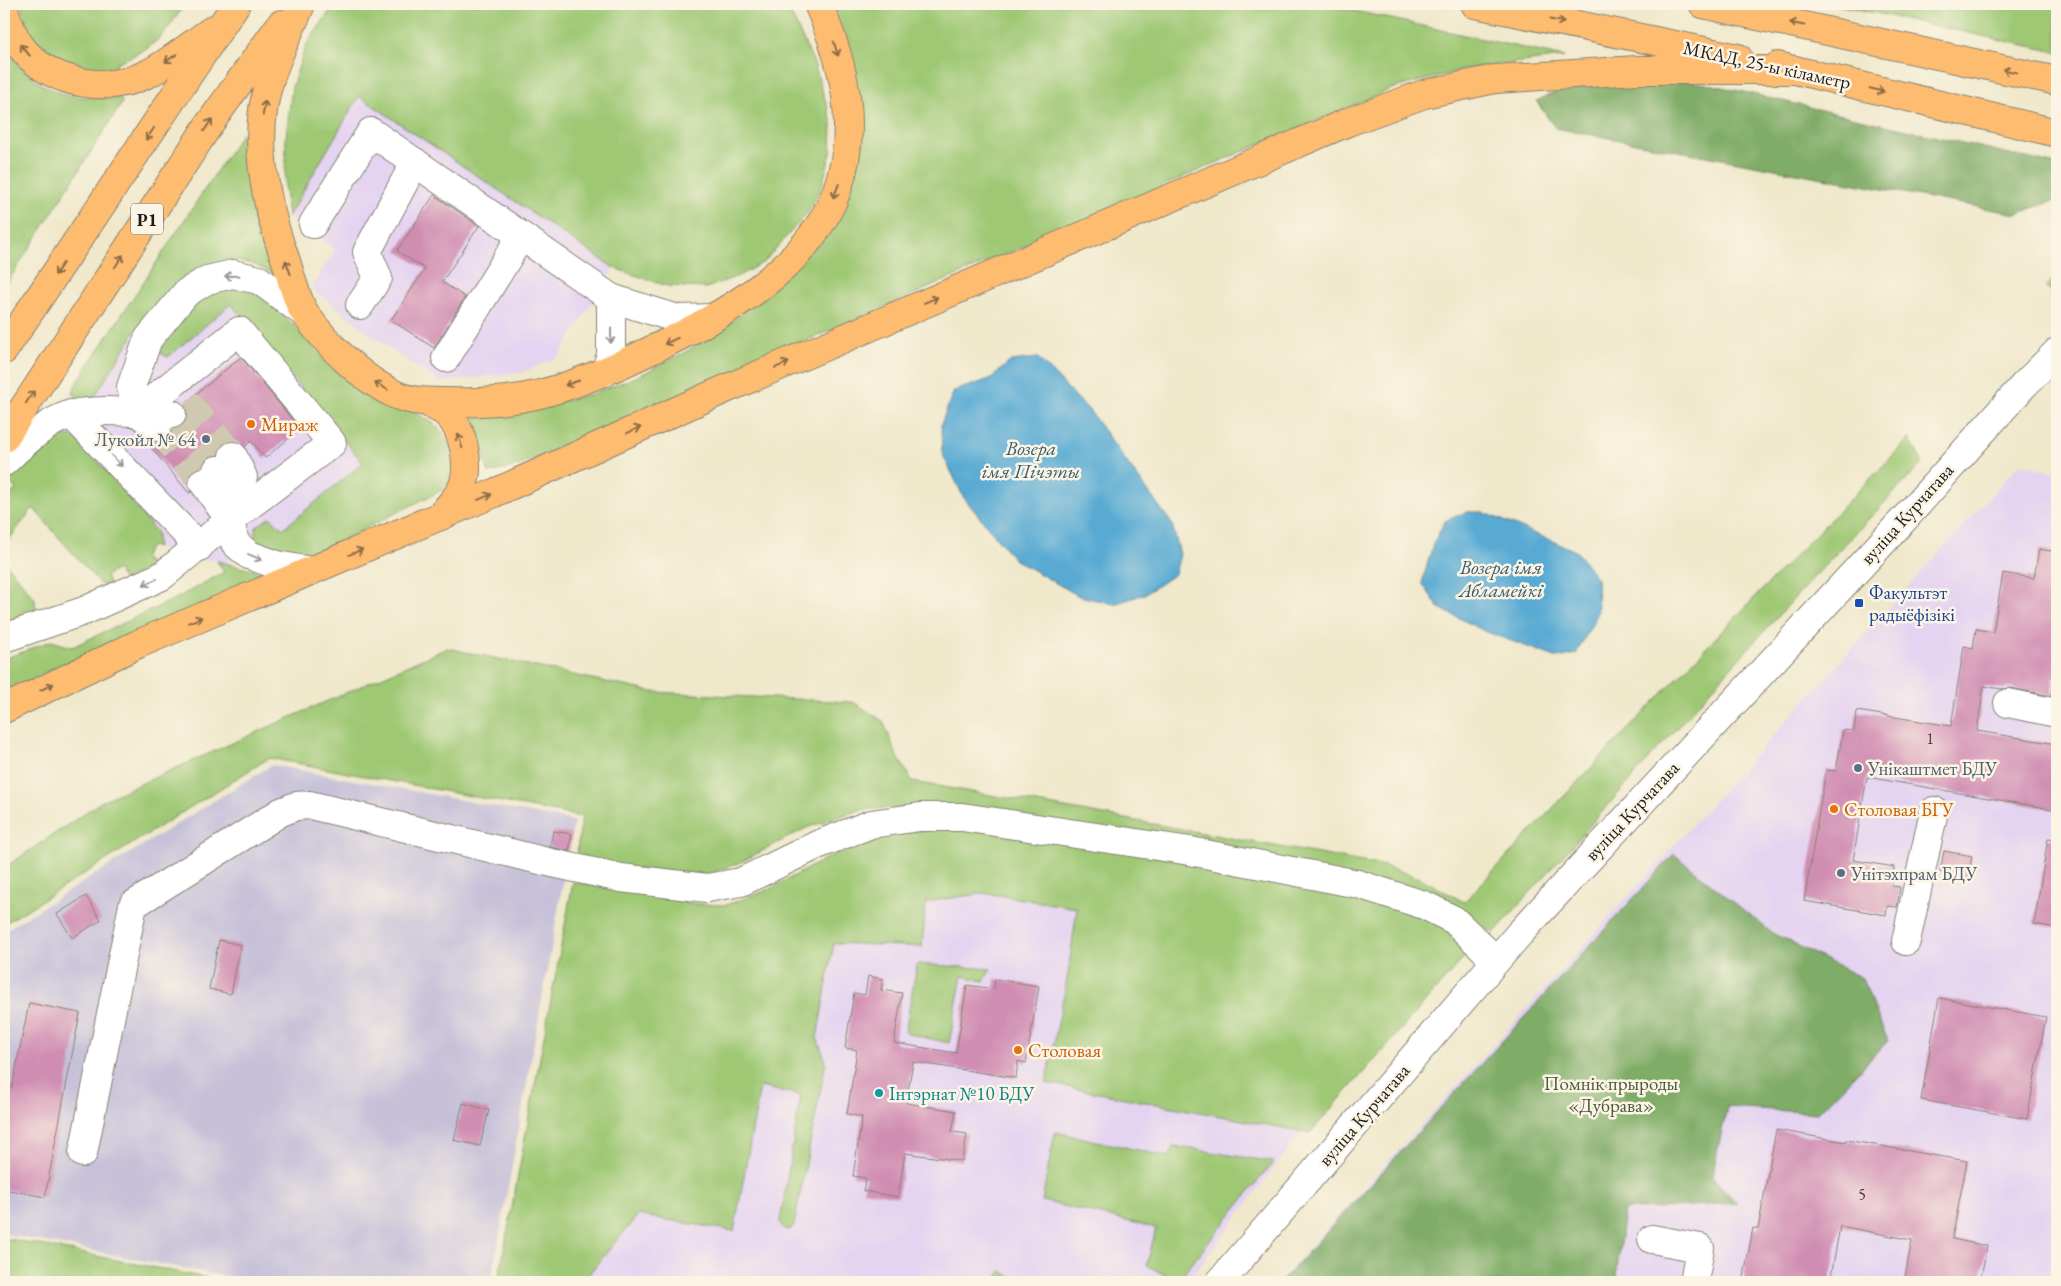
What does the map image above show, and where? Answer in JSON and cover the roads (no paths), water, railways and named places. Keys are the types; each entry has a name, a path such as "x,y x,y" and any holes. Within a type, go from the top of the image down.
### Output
{"highway":[{"name":"Р1","path":"4,438 210,123 296,4"},
{"path":"301,4 270,80 261,134 264,180 273,226 304,313 352,366 399,396 426,402 472,403 539,394 605,372 690,332 763,285 810,238 837,190 847,144 848,109 843,74 836,46 818,4"},
{"name":"МКАД, 25-ы кіламетр","path":"1475,4 1795,70 2011,123 2057,132"},
{"path":"1703,4 2057,81"},
{"path":"4,9 15,37 27,54 69,81 98,84 126,81 148,74 231,12"},
{"name":"Р1","path":"4,350 231,12"},
{"path":"4,709 138,644 440,516 714,394 1348,122 1424,94 1495,79 1561,74 1637,70 1795,70"},
{"path":"2011,123 2057,148"},
{"path":"426,402 446,414 455,425 462,444 466,470 462,489 440,516"}],"street":[{"path":"312,224 371,132 611,298 678,319 713,318"},
{"path":"360,305 378,278 367,252 414,162"},
{"path":"446,358 520,236"},
{"path":"163,414 131,387 148,340 186,292 206,280 233,274 259,280 304,313"},
{"path":"605,372 611,355 611,298"},
{"path":"4,638 84,611 162,576 230,520 332,443 239,331 163,414"},
{"name":"вуліца Курчатава","path":"1220,1282 1494,962 1906,517 2024,385 2057,352"},
{"path":"4,462 39,431 70,414 100,411 163,414"},
{"path":"70,414 199,547"},
{"path":"230,520 243,477 218,469 235,543 249,555 277,565 311,571"},
{"path":"2008,703 2057,713"},
{"path":"83,1153 133,905 281,812 296,806 310,805 621,878 707,888 741,882 817,845 871,824 920,817 962,817 1190,851 1358,884 1424,905 1454,920 1485,950 1494,962"},
{"path":"1906,941 1934,811"},
{"path":"1652,1239 1700,1248 1694,1282"}],"water":[{"name":"Возера імя Пічэты","path":"1038,358 1088,409 1172,524 1180,554 1175,574 1145,594 1114,604 1079,596 1015,560 964,498 942,453 941,424 954,391 990,379 1011,361"},
{"name":"Возера імя Абламейкі","path":"1466,512 1483,512 1576,551 1597,579 1598,613 1576,654 1558,658 1484,631 1439,608 1422,583 1433,544 1445,521"}],"tunnel":[{"path":"186,402 233,456"},
{"path":"172,414 217,470"},
{"path":"157,427 203,482"}],"place":[{"name":"Мираж","path":"251,424"},
{"name":"Лукойл № 64","path":"206,439"},
{"name":"Факультэт радыёфізікі","path":"1859,603"},
{"name":"Унікаштмет БДУ","path":"1858,768"},
{"name":"Столовая БГУ","path":"1834,809"},
{"name":"Унітэхпрам БДУ","path":"1841,873"},
{"name":"Столовая","path":"1018,1050"},
{"name":"Інтэрнат №10 БДУ","path":"879,1093"}],"park label":[{"name":"Помнік прыроды «Дубрава»","path":"1611,1094"}]}
